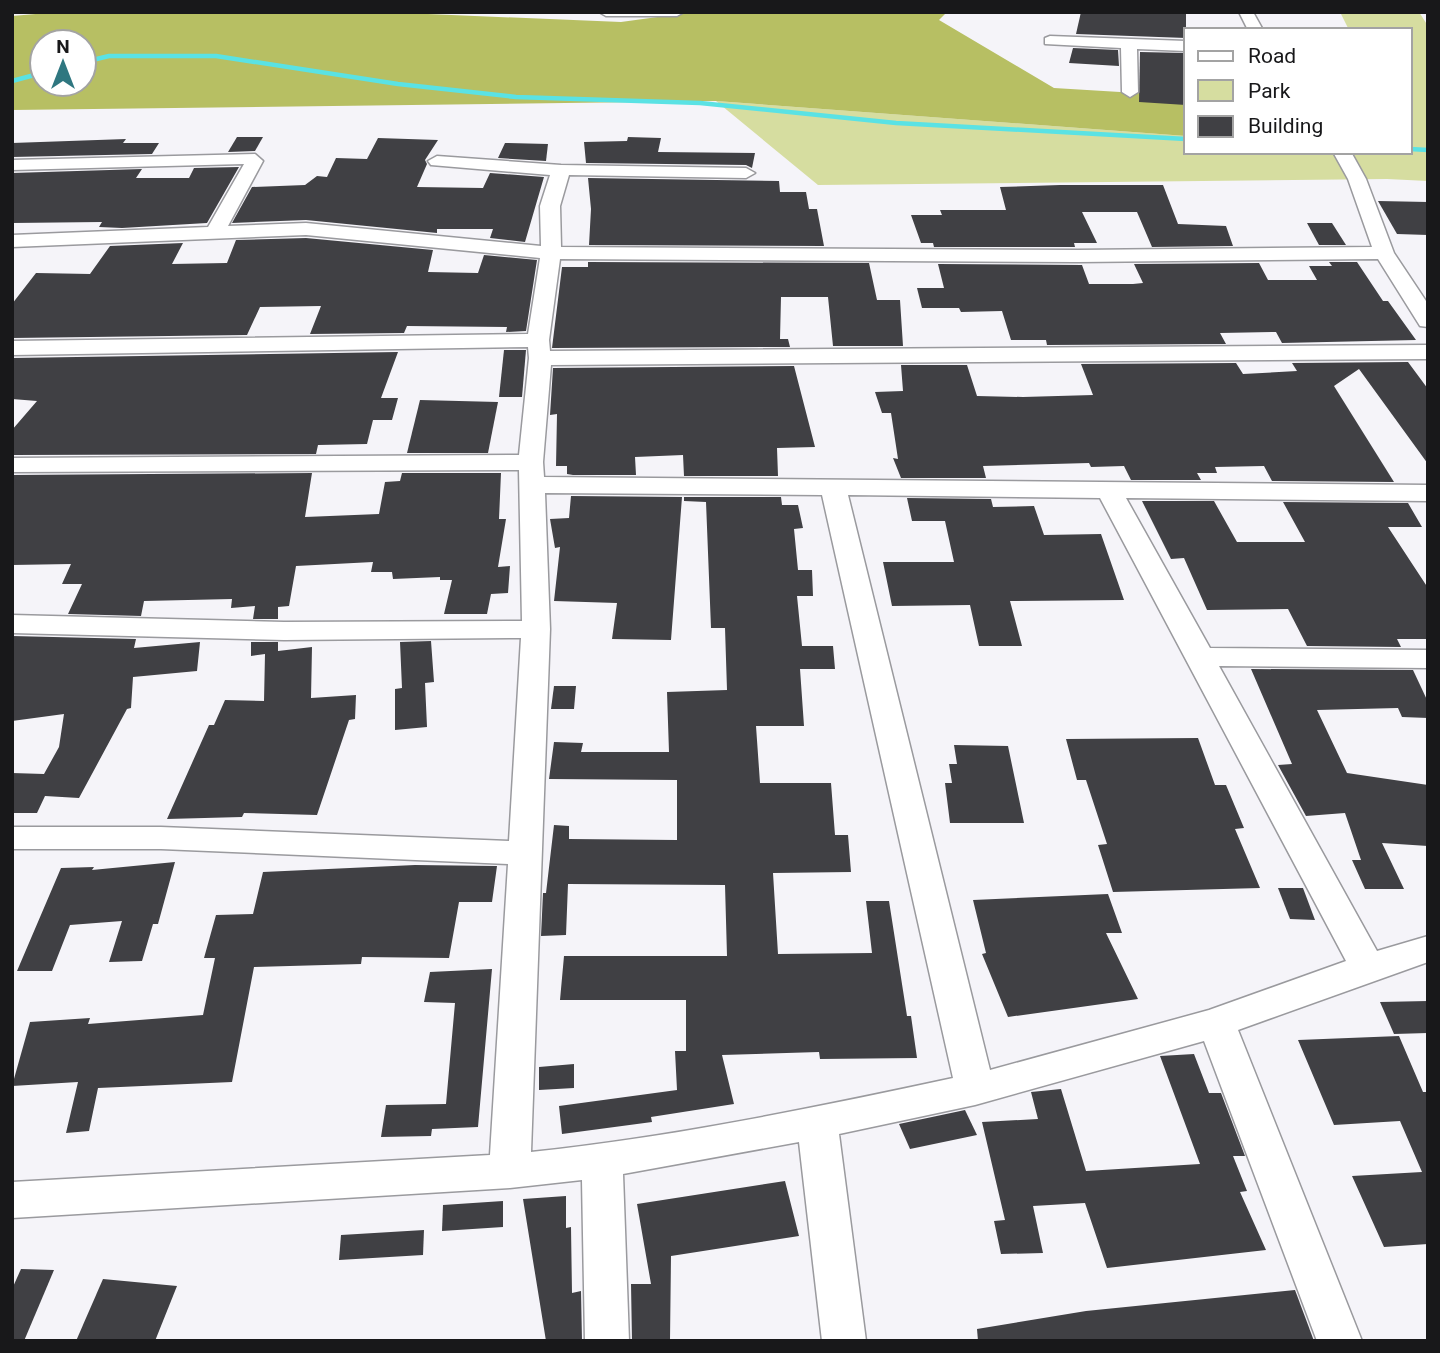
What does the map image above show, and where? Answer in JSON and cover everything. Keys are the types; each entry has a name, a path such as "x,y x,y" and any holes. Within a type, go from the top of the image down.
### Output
{"street":[{"path":"606,12 677,12"},
{"path":"1246,12 1255,28"},
{"path":"1050,41 1184,46"},
{"path":"1129,45 1130,92"},
{"path":"1343,154 1357,179 1384,253 1428,321"},
{"path":"12,165 249,158 254,161 216,231"},
{"path":"437,161 561,170 642,169 746,173"},
{"path":"510,1171 536,629 531,474 539,349 551,253 550,206 561,170"},
{"path":"12,241 306,229 382,233 551,253 1065,256 1384,253"},
{"path":"12,348 155,348 253,344 539,349 1428,352"},
{"path":"12,465 531,474 833,487 1428,493"},
{"path":"833,487 975,1089"},
{"path":"1110,490 1368,967"},
{"path":"12,624 284,631 536,629"},
{"path":"1198,657 1428,659"},
{"path":"12,838 162,838 525,853"},
{"path":"12,1200 510,1171 602,1161 817,1123 975,1089 1216,1023 1368,967 1428,949"},
{"path":"1216,1023 1340,1341"},
{"path":"817,1123 844,1341"},
{"path":"602,1161 607,1341"}],"green space":[{"path":"59,12 381,12 621,22 694,12 947,12 939,20 1054,88 1184,96 1184,136 716,101 12,110 12,16"},
{"path":"1340,12 1419,12 1428,26 1428,181 1387,179 818,185 716,101 1184,136 1184,154 1412,154 1412,28 1348,28"}],"building":[{"path":"1081,12 1186,14 1184,38 1076,34"},
{"path":"1073,48 1118,50 1119,66 1069,63"},
{"path":"1140,52 1184,53 1184,105 1139,102"},
{"path":"237,137 263,137 255,151 228,152"},
{"path":"628,137 661,138 658,152 755,153 752,168 746,165 586,163 584,142 627,141"},
{"path":"378,138 438,140 425,160 427,164 417,187 483,188 490,173 544,177 525,242 490,238 493,229 437,229 437,233 306,220 232,223 252,187 305,185 317,176 327,177 336,158 367,159"},
{"path":"126,139 123,143 159,143 152,154 12,157 12,143"},
{"path":"505,143 548,144 546,161 498,158"},
{"path":"239,167 207,223 122,228 99,227 102,222 12,223 12,173 142,169 136,178 189,178 194,168"},
{"path":"588,178 779,181 780,192 806,192 809,209 817,209 824,246 589,245 591,209"},
{"path":"1163,185 1178,224 1226,226 1233,246 1152,247 1137,212 1082,212 1097,243 1074,243 1075,247 934,247 933,243 921,243 911,215 942,215 940,210 1006,210 1000,187"},
{"path":"1378,201 1428,202 1428,235 1397,234"},
{"path":"1307,223 1332,223 1346,245 1319,245"},
{"path":"306,238 433,250 428,272 478,273 484,255 537,260 526,331 506,332 507,327 407,326 404,333 310,334 321,306 260,307 247,335 12,338 12,304 36,273 90,274 110,246 183,243 172,264 227,263 236,240"},
{"path":"588,262 869,263 877,300 900,300 903,346 833,346 828,297 781,297 780,339 788,339 790,347 552,348 562,267 588,267"},
{"path":"1329,262 1357,262 1383,301 1388,301 1416,340 1282,343 1276,332 1220,333 1226,344 1047,345 1046,340 1011,340 1002,311 961,312 959,308 922,308 917,288 944,288 938,264 1082,265 1089,284 1133,284 1143,283 1134,264 1259,263 1268,280 1317,280 1309,266 1332,266"},
{"path":"504,350 526,350 522,397 499,397"},
{"path":"398,352 381,398 398,398 392,420 373,420 367,444 318,445 316,454 12,455 12,430 37,401 12,399 12,358"},
{"path":"1408,362 1428,389 1428,464 1359,369 1334,386 1394,482 1272,481 1264,466 1215,467 1217,473 1197,473 1201,480 1131,480 1124,466 1091,467 1089,463 983,466 986,478 901,478 893,458 898,459 891,413 882,413 875,392 903,391 901,365 967,365 977,396 1023,397 1093,395 1081,364 1236,363 1243,374 1297,371 1292,363"},
{"path":"794,366 815,447 777,448 778,476 684,476 683,455 635,457 636,475 573,475 567,474 567,466 556,466 557,414 550,415 553,368"},
{"path":"420,400 498,402 488,453 407,453"},
{"path":"312,473 305,517 379,514 385,482 400,481 402,473 501,473 499,519 506,519 498,567 510,566 508,593 491,594 487,614 444,614 452,580 440,580 440,577 393,579 392,572 371,572 373,562 296,566 289,606 278,607 278,619 253,619 255,606 231,608 232,599 144,601 141,616 68,614 82,584 62,584 71,564 12,565 12,475"},
{"path":"571,496 682,497 671,640 612,639 617,603 554,601 560,547 555,548 550,519 569,518"},
{"path":"684,497 781,497 782,505 798,505 803,528 794,529 798,570 812,570 813,596 797,596 802,646 833,646 835,669 800,669 804,726 756,726 760,783 831,783 835,835 848,835 851,872 773,873 778,954 872,953 866,901 889,901 907,1016 911,1016 917,1058 820,1059 819,1052 722,1055 734,1104 651,1117 652,1122 562,1134 559,1106 677,1090 675,1051 686,1051 686,1000 560,1000 564,956 727,956 725,885 568,884 566,935 541,936 543,893 546,893 554,825 569,826 569,839 677,840 677,780 549,779 554,742 583,743 581,752 669,752 667,692 727,690 725,628 711,628 706,502 684,501"},
{"path":"907,498 991,499 993,507 1034,506 1044,535 1101,534 1124,600 1010,601 1022,646 979,646 970,605 892,606 883,562 954,562 945,521 912,521"},
{"path":"1142,501 1214,501 1237,542 1305,542 1283,502 1408,503 1422,527 1388,527 1428,588 1428,639 1397,639 1401,647 1307,646 1288,609 1207,610 1184,558 1171,559"},
{"path":"12,636 136,639 134,648 200,642 197,671 133,677 131,708 127,709 79,798 45,796 37,813 12,813 12,773 44,774 59,747 64,714 12,721"},
{"path":"431,641 434,682 425,683 427,727 395,730 395,689 402,688 400,642"},
{"path":"251,642 278,642 278,651 312,647 311,698 356,695 355,719 349,720 317,815 244,813 242,817 167,819 209,725 214,725 225,700 264,701 265,654 251,656"},
{"path":"1251,669 1413,670 1428,702 1428,718 1402,717 1398,708 1317,710 1347,773 1428,785 1428,846 1382,843 1404,889 1365,889 1352,860 1361,860 1345,813 1306,816 1278,765 1292,764"},
{"path":"554,686 576,686 574,709 551,709"},
{"path":"1198,738 1215,785 1226,785 1244,828 1235,829 1260,888 1113,892 1098,845 1107,844 1086,780 1077,780 1066,739"},
{"path":"954,745 1008,746 1024,823 950,823 945,783 952,783 949,764 957,764"},
{"path":"175,862 158,924 153,924 142,961 109,962 122,921 70,925 52,971 17,971 61,868 94,867 92,870"},
{"path":"415,865 497,866 492,902 459,902 449,958 362,957 361,964 254,967 232,1082 98,1088 89,1131 66,1133 78,1082 12,1086 30,1022 90,1018 88,1024 203,1015 215,958 204,958 216,915 253,914 263,872"},
{"path":"1278,888 1303,888 1315,920 1290,919"},
{"path":"1108,894 1122,933 1106,933 1138,999 1008,1017 982,954 986,953 973,900"},
{"path":"492,969 478,1127 432,1129 431,1136 381,1137 386,1105 446,1104 455,1003 424,1002 430,972"},
{"path":"1428,1001 1428,1033 1394,1034 1380,1002"},
{"path":"1399,1036 1423,1092 1428,1092 1428,1244 1384,1247 1352,1176 1422,1172 1400,1121 1334,1125 1298,1040"},
{"path":"1194,1054 1209,1093 1221,1093 1245,1156 1233,1156 1247,1191 1240,1192 1266,1250 1107,1268 1085,1203 1033,1206 1043,1253 1001,1254 994,1221 1005,1220 982,1122 1038,1119 1031,1092 1061,1089 1086,1171 1200,1164 1160,1056"},
{"path":"574,1064 574,1088 539,1090 539,1067"},
{"path":"965,1110 977,1135 910,1149 899,1124"},
{"path":"785,1181 799,1236 671,1256 670,1341 632,1341 631,1284 651,1284 637,1204"},
{"path":"566,1196 566,1228 571,1227 572,1293 581,1291 582,1341 546,1341 523,1199"},
{"path":"503,1201 503,1227 442,1231 443,1205"},
{"path":"424,1230 423,1255 339,1260 341,1235"},
{"path":"21,1269 54,1270 24,1341 12,1341 12,1289"},
{"path":"103,1279 177,1286 155,1341 76,1341"},
{"path":"1295,1290 1314,1341 978,1341 977,1329 1086,1311"}],"waterway":[{"path":"98,59 109,56 216,56 398,84 516,97 700,103 896,123 1184,139"},
{"path":"12,81 28,77"},
{"path":"1412,149 1428,150"}]}
